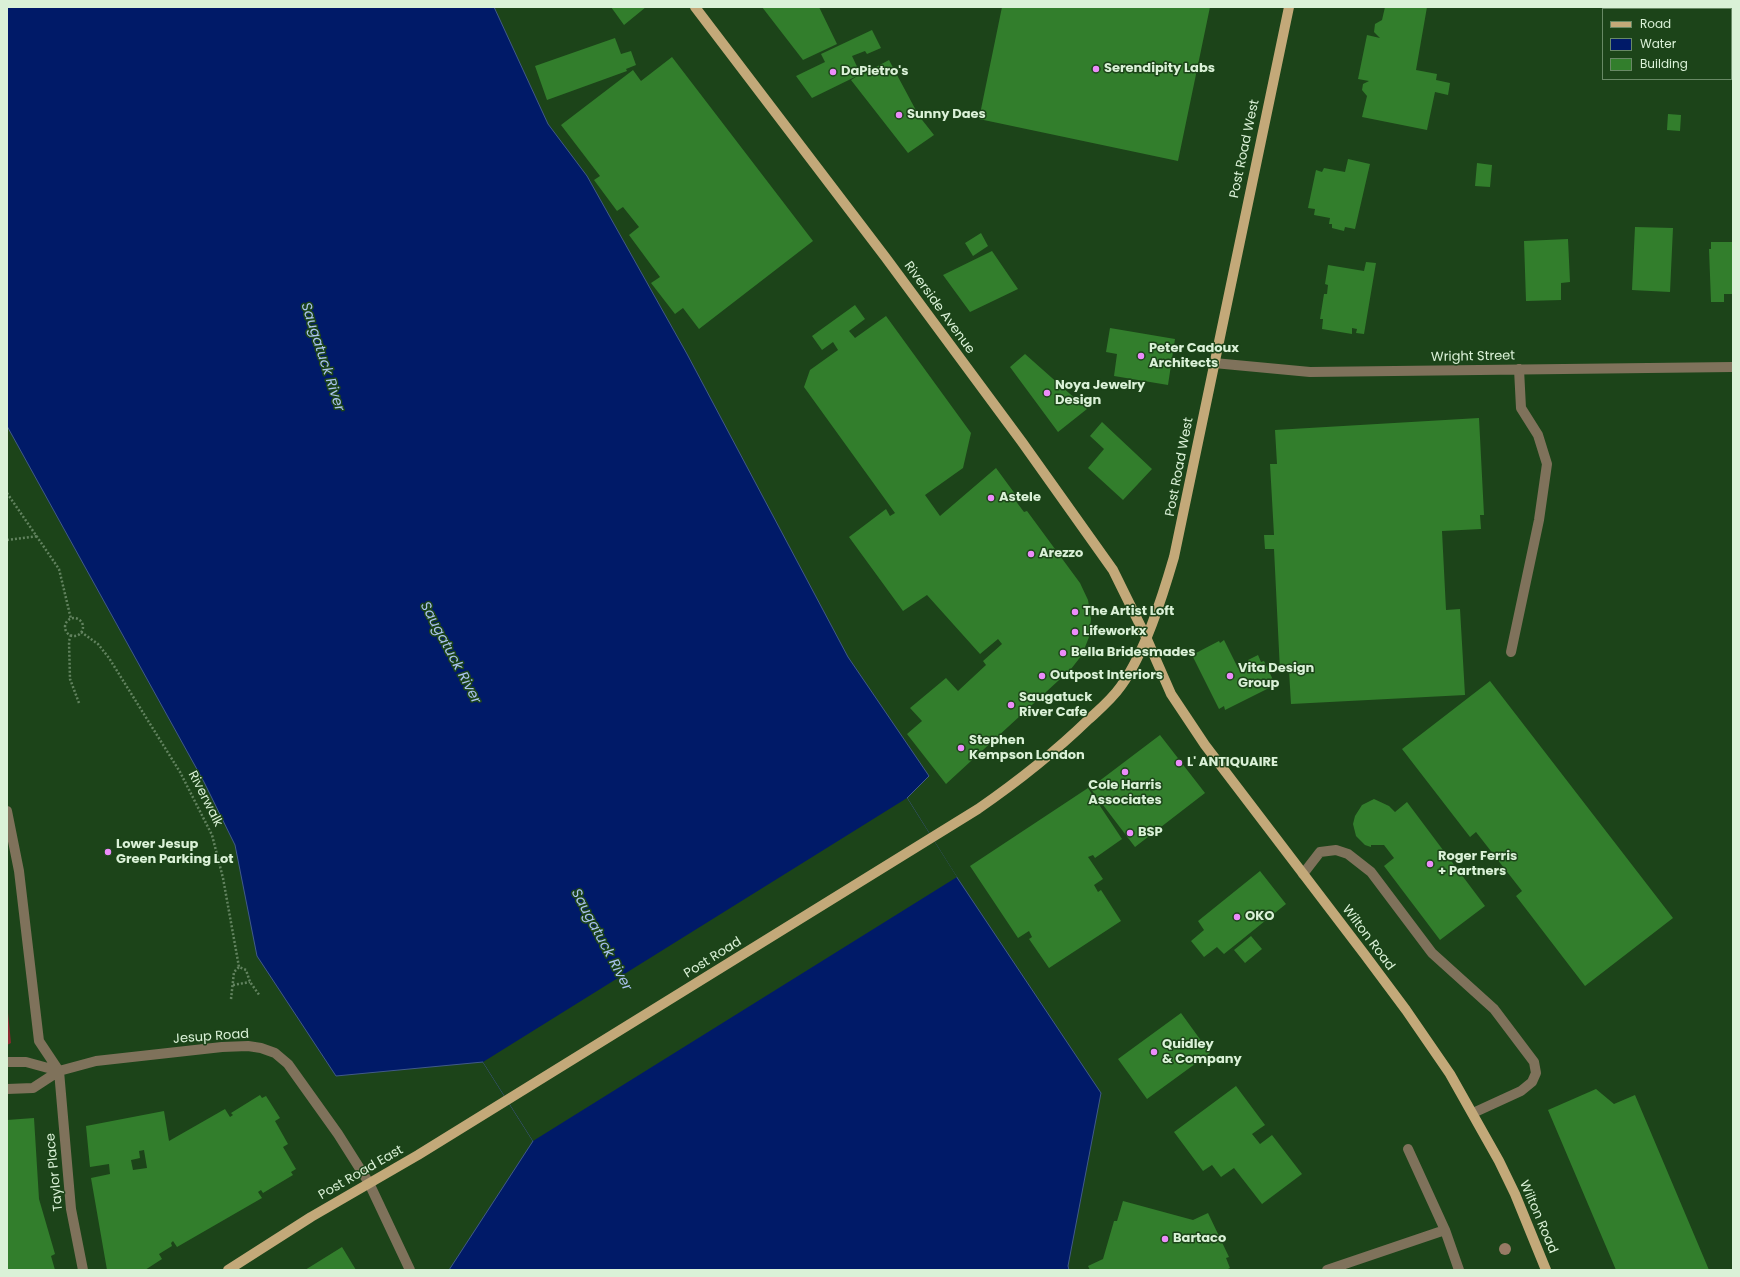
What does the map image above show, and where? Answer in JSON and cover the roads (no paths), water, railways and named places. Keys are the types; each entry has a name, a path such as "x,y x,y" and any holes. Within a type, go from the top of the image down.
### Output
{"main road":[{"name":"Riverside Avenue","path":"695,7 886,258 1063,499 1113,570 1146,637"},
{"name":"Post Road West","path":"932,837 998,795 1071,737 1120,687 1134,663 1146,637 1162,597 1174,557 1289,7"},
{"name":"Wilton Road","path":"1146,637 1171,694 1205,745 1406,1010 1450,1074 1473,1113 1515,1194 1546,1270"},
{"name":"Post Road","path":"507,1100 932,837"},
{"name":"Post Road East","path":"228,1270 311,1217 507,1100"}],"street":[{"name":"Wright Street","path":"1214,363 1310,372 1733,367"},
{"path":"1511,652 1539,520 1547,464 1538,435 1522,408 1519,369"},
{"path":"7,811 19,871 40,1041 59,1071"},
{"path":"1303,874 1320,852 1336,850 1348,854 1371,872 1432,953 1494,1009 1534,1062 1536,1073 1532,1082 1521,1091 1473,1113"},
{"name":"Jesup Road","path":"7,1089 33,1088 59,1071 96,1061 194,1050 248,1046 275,1053 288,1064 338,1134 370,1183 410,1270"},
{"path":"7,1062 26,1062 59,1071"},
{"name":"Taylor Place","path":"59,1071 71,1209 82,1270"},
{"path":"1408,1149 1445,1230 1459,1270"},
{"path":"1327,1270 1445,1230"}],"water":[{"name":"Saugatuck River","path":"7,7 494,7 548,124 587,176 687,354 848,657 929,776 907,798 954,873 1101,1093 1068,1266 1069,1270 449,1270 533,1141 483,1062 336,1076 257,956 235,845 204,782 7,426"}],"place":[{"name":"Serendipity Labs","path":"1096,69"},
{"name":"DaPietro's","path":"833,72"},
{"name":"Sunny Daes","path":"899,115"},
{"name":"Peter Cadoux Architects","path":"1141,356"},
{"name":"Noya Jewelry Design","path":"1047,393"},
{"name":"Astele","path":"991,498"},
{"name":"Arezzo","path":"1031,554"},
{"name":"The Artist Loft","path":"1075,612"},
{"name":"Lifeworkx","path":"1075,632"},
{"name":"Bella Bridesmades","path":"1063,653"},
{"name":"Outpost Interiors","path":"1042,676"},
{"name":"Vita Design Group","path":"1230,676"},
{"name":"Saugatuck River Cafe","path":"1011,705"},
{"name":"Stephen Kempson London","path":"961,748"},
{"name":"L' ANTIQUAIRE","path":"1179,763"},
{"name":"Cole Harris Associates","path":"1125,772"},
{"name":"BSP","path":"1130,833"},
{"name":"Lower Jesup Green Parking Lot","path":"108,852"},
{"name":"Roger Ferris + Partners","path":"1430,864"},
{"name":"OKO","path":"1237,917"},
{"name":"Quidley & Company","path":"1154,1052"},
{"name":"Bartaco","path":"1165,1239"}]}
